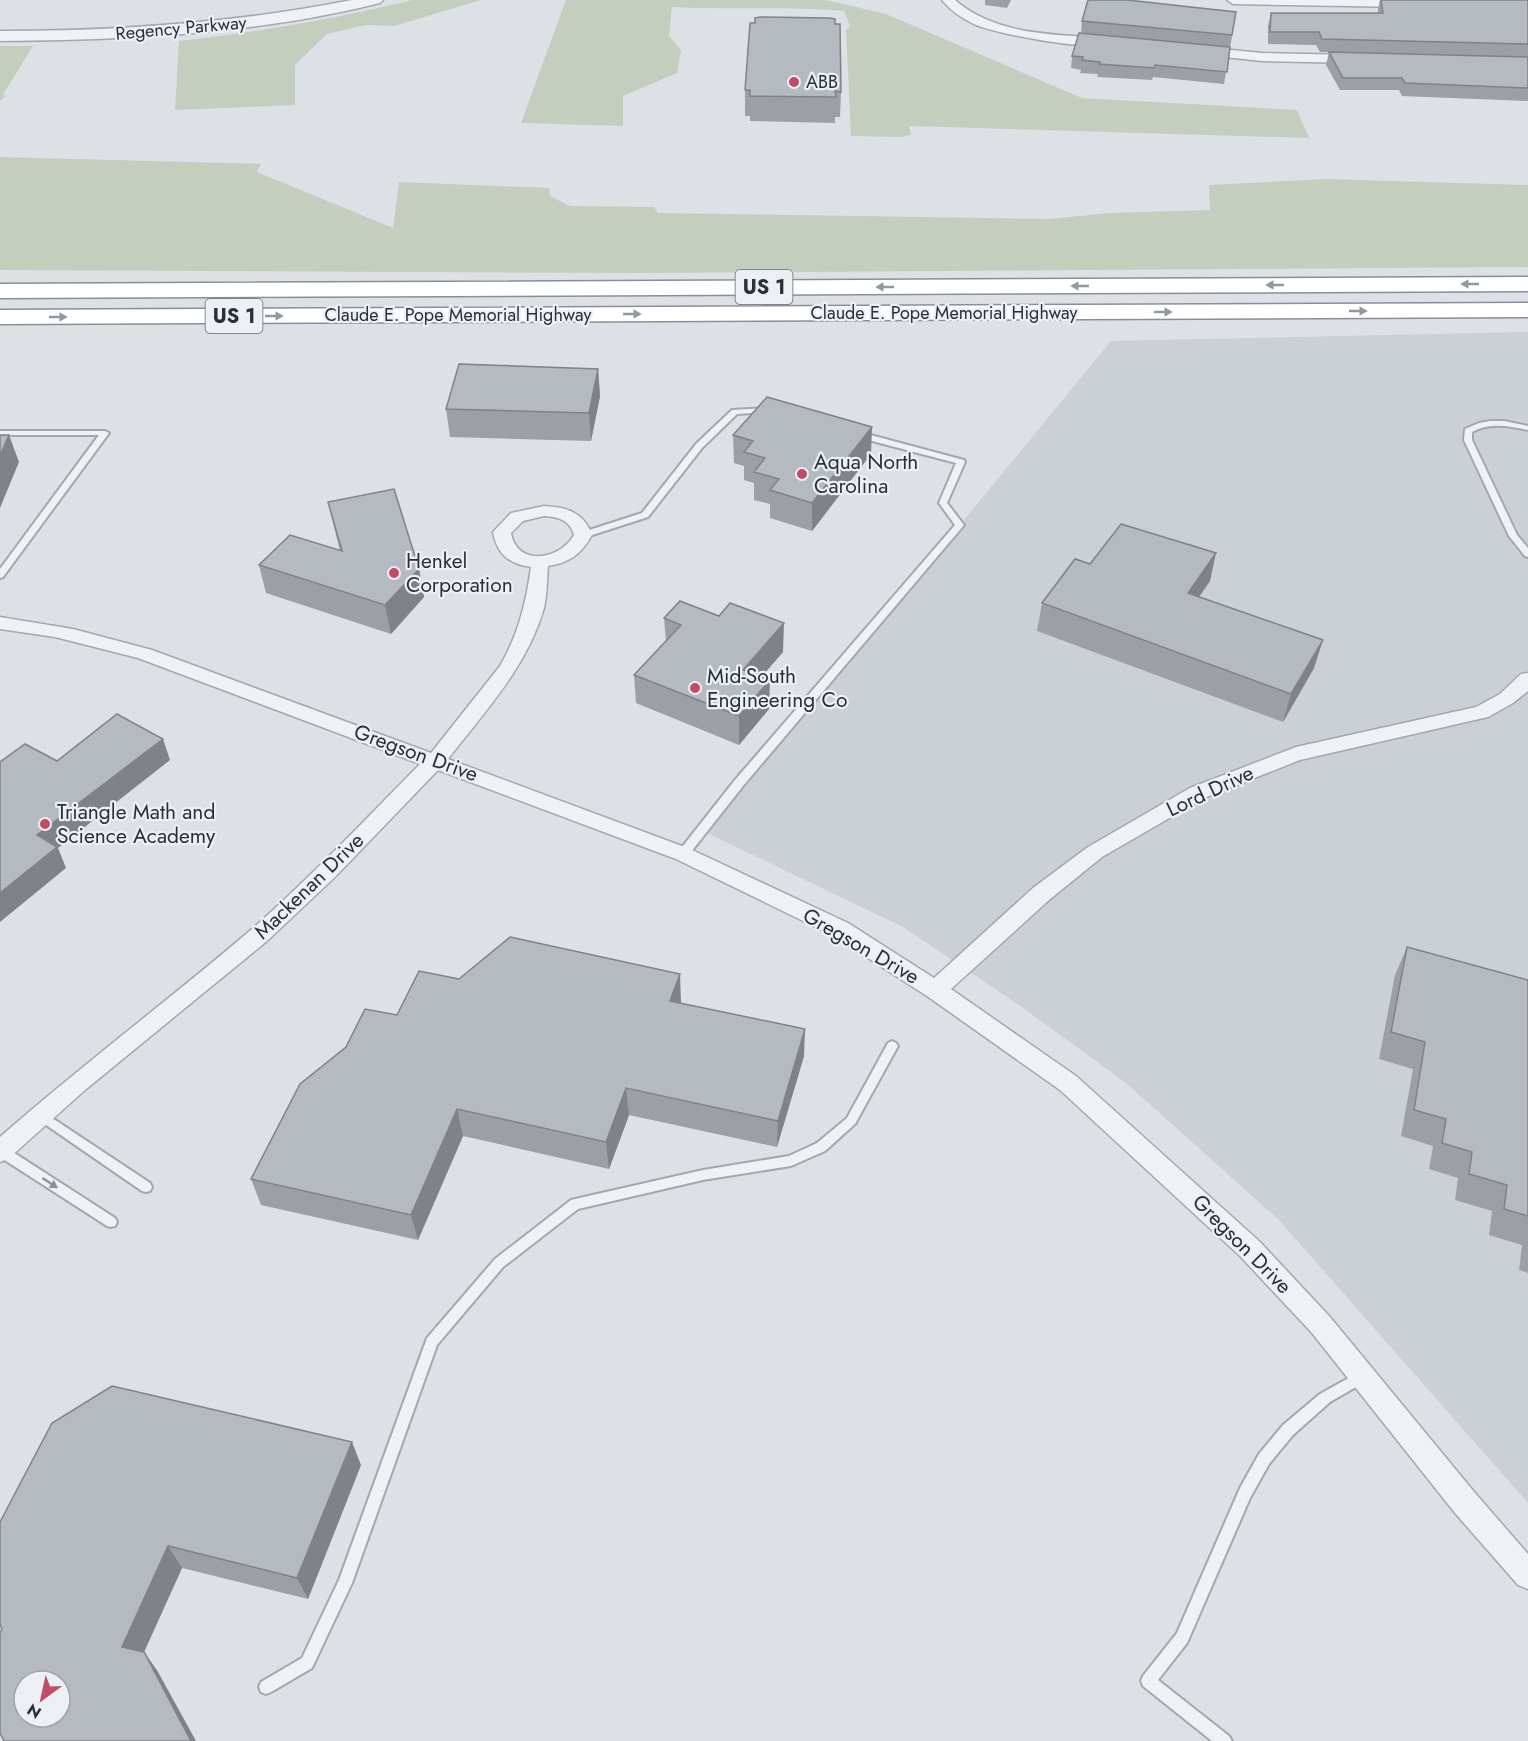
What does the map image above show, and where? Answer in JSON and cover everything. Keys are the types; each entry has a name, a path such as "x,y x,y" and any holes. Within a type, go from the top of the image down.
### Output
{"highway":[{"name":"Claude E. Pope Memorial Highway","path":"0,291 1528,284"},
{"name":"Claude E. Pope Memorial Highway","path":"0,317 1528,310"}],"street":[{"path":"948,0 956,9 969,16 1002,29 1115,43"},
{"path":"1233,0 1418,3"},
{"name":"Regency Parkway","path":"0,27 95,26 185,20 367,2"},
{"name":"Regency Parkway","path":"0,36 119,34 226,26 310,14 367,2"},
{"path":"1185,50 1262,57 1370,59"},
{"path":"544,511 567,515 582,527 583,535 575,550 565,556 540,562 526,560 506,549 501,541 502,532 517,517 544,511"},
{"name":"Mackenan Drive","path":"1,1151 40,1115 259,935 328,871 436,760 507,670 518,651 535,606 540,562"},
{"name":"Gregson Drive","path":"0,623 32,626 86,637 145,654 436,760 683,854 840,929 935,990 1068,1083 1173,1176 1250,1249 1321,1325 1465,1503 1528,1575"},
{"name":"Lord Drive","path":"935,990 1041,894 1095,852 1197,793 1296,754 1481,712 1502,703 1517,692 1528,679"}],"lane":[{"path":"583,535 645,515 699,446 735,412 768,410 779,413"},
{"path":"1528,428 1503,422 1479,423 1468,431 1468,440 1513,536 1528,554"},
{"path":"683,854 739,783 960,525 943,503 961,462 847,432"},
{"path":"0,433 105,433 0,575"},
{"path":"266,1687 307,1664 345,1583 432,1342 499,1263 575,1204 704,1175 791,1161 821,1147 851,1120 892,1046"},
{"path":"40,1115 146,1187"},
{"path":"1,1151 111,1222"},
{"path":"1224,1741 1148,1681 1182,1638 1245,1493 1264,1459 1288,1430 1325,1398 1363,1376"}],"shaded area":[{"path":"1528,332 1528,1503 1278,1219 1126,1083 1019,1005 903,927 707,833 1111,341"}],"green space":[{"path":"412,0 481,0 394,26 366,25 327,34 295,65 295,105 175,110 179,41 296,24"},
{"path":"566,0 826,0 886,14 1082,98 1297,110 1309,138 909,126 911,135 901,137 851,136 846,30 850,26 844,11 801,9 672,7 669,36 681,50 677,73 623,96 623,126 521,123"},
{"path":"0,46 33,46 4,93 5,97 0,101"},
{"path":"0,157 261,164 257,172 393,228 399,182 549,188 550,196 570,206 654,207 658,213 1050,219 1109,213 1210,210 1209,185 1326,179 1528,185 1528,267 636,273 0,270"}],"building":[{"path":"1088,0 1127,0 1236,12 1232,35 1082,21"},
{"path":"1381,0 1528,0 1528,44 1322,39 1319,32 1270,32 1271,13 1383,13"},
{"name":"ABB","path":"755,18 829,18 835,19 835,24 840,24 841,92 835,91 836,97 750,96 750,90 745,90 750,23 755,23"},
{"path":"1079,33 1230,47 1227,72 1155,65 1154,68 1099,64 1100,62 1082,60 1083,57 1072,56"},
{"path":"1329,52 1528,57 1528,88 1405,83 1402,78 1343,78"},
{"path":"459,364 598,369 589,413 446,409"},
{"path":"767,397 872,427 812,503 770,490 779,479 754,472 765,458 744,452 753,441 733,435"},
{"path":"0,435 9,435 0,456"},
{"path":"394,489 419,569 385,605 259,565 290,535 342,551 328,502"},
{"path":"1121,524 1216,553 1188,593 1323,640 1291,694 1042,603 1075,559 1090,564"},
{"path":"680,601 719,616 730,603 784,623 743,670 770,680 739,716 634,675 681,625 664,618"},
{"name":"Triangle Math and Science Academy","path":"117,714 163,739 37,835 57,847 0,893 0,762 25,744 57,761"},
{"path":"510,937 680,974 670,1001 805,1029 778,1121 626,1088 606,1142 457,1109 411,1215 251,1179 300,1084 346,1047 365,1009 397,1015 419,971 459,979"},
{"path":"1407,947 1528,980 1528,1216 1504,1209 1507,1185 1469,1174 1472,1152 1442,1143 1446,1119 1414,1110 1425,1042 1391,1032"},
{"path":"112,1386 352,1442 297,1578 168,1546 122,1647 144,1652 191,1741 4,1741 0,1733 0,1633 2,1629 0,1624 0,1522 52,1423"}],"place":[{"name":"ABB","path":"794,82"},
{"name":"Aqua North Carolina","path":"802,474"},
{"name":"Henkel Corporation","path":"394,573"},
{"name":"Mid-South Engineering Co","path":"695,688"},
{"name":"Triangle Math and Science Academy","path":"45,824"}]}
